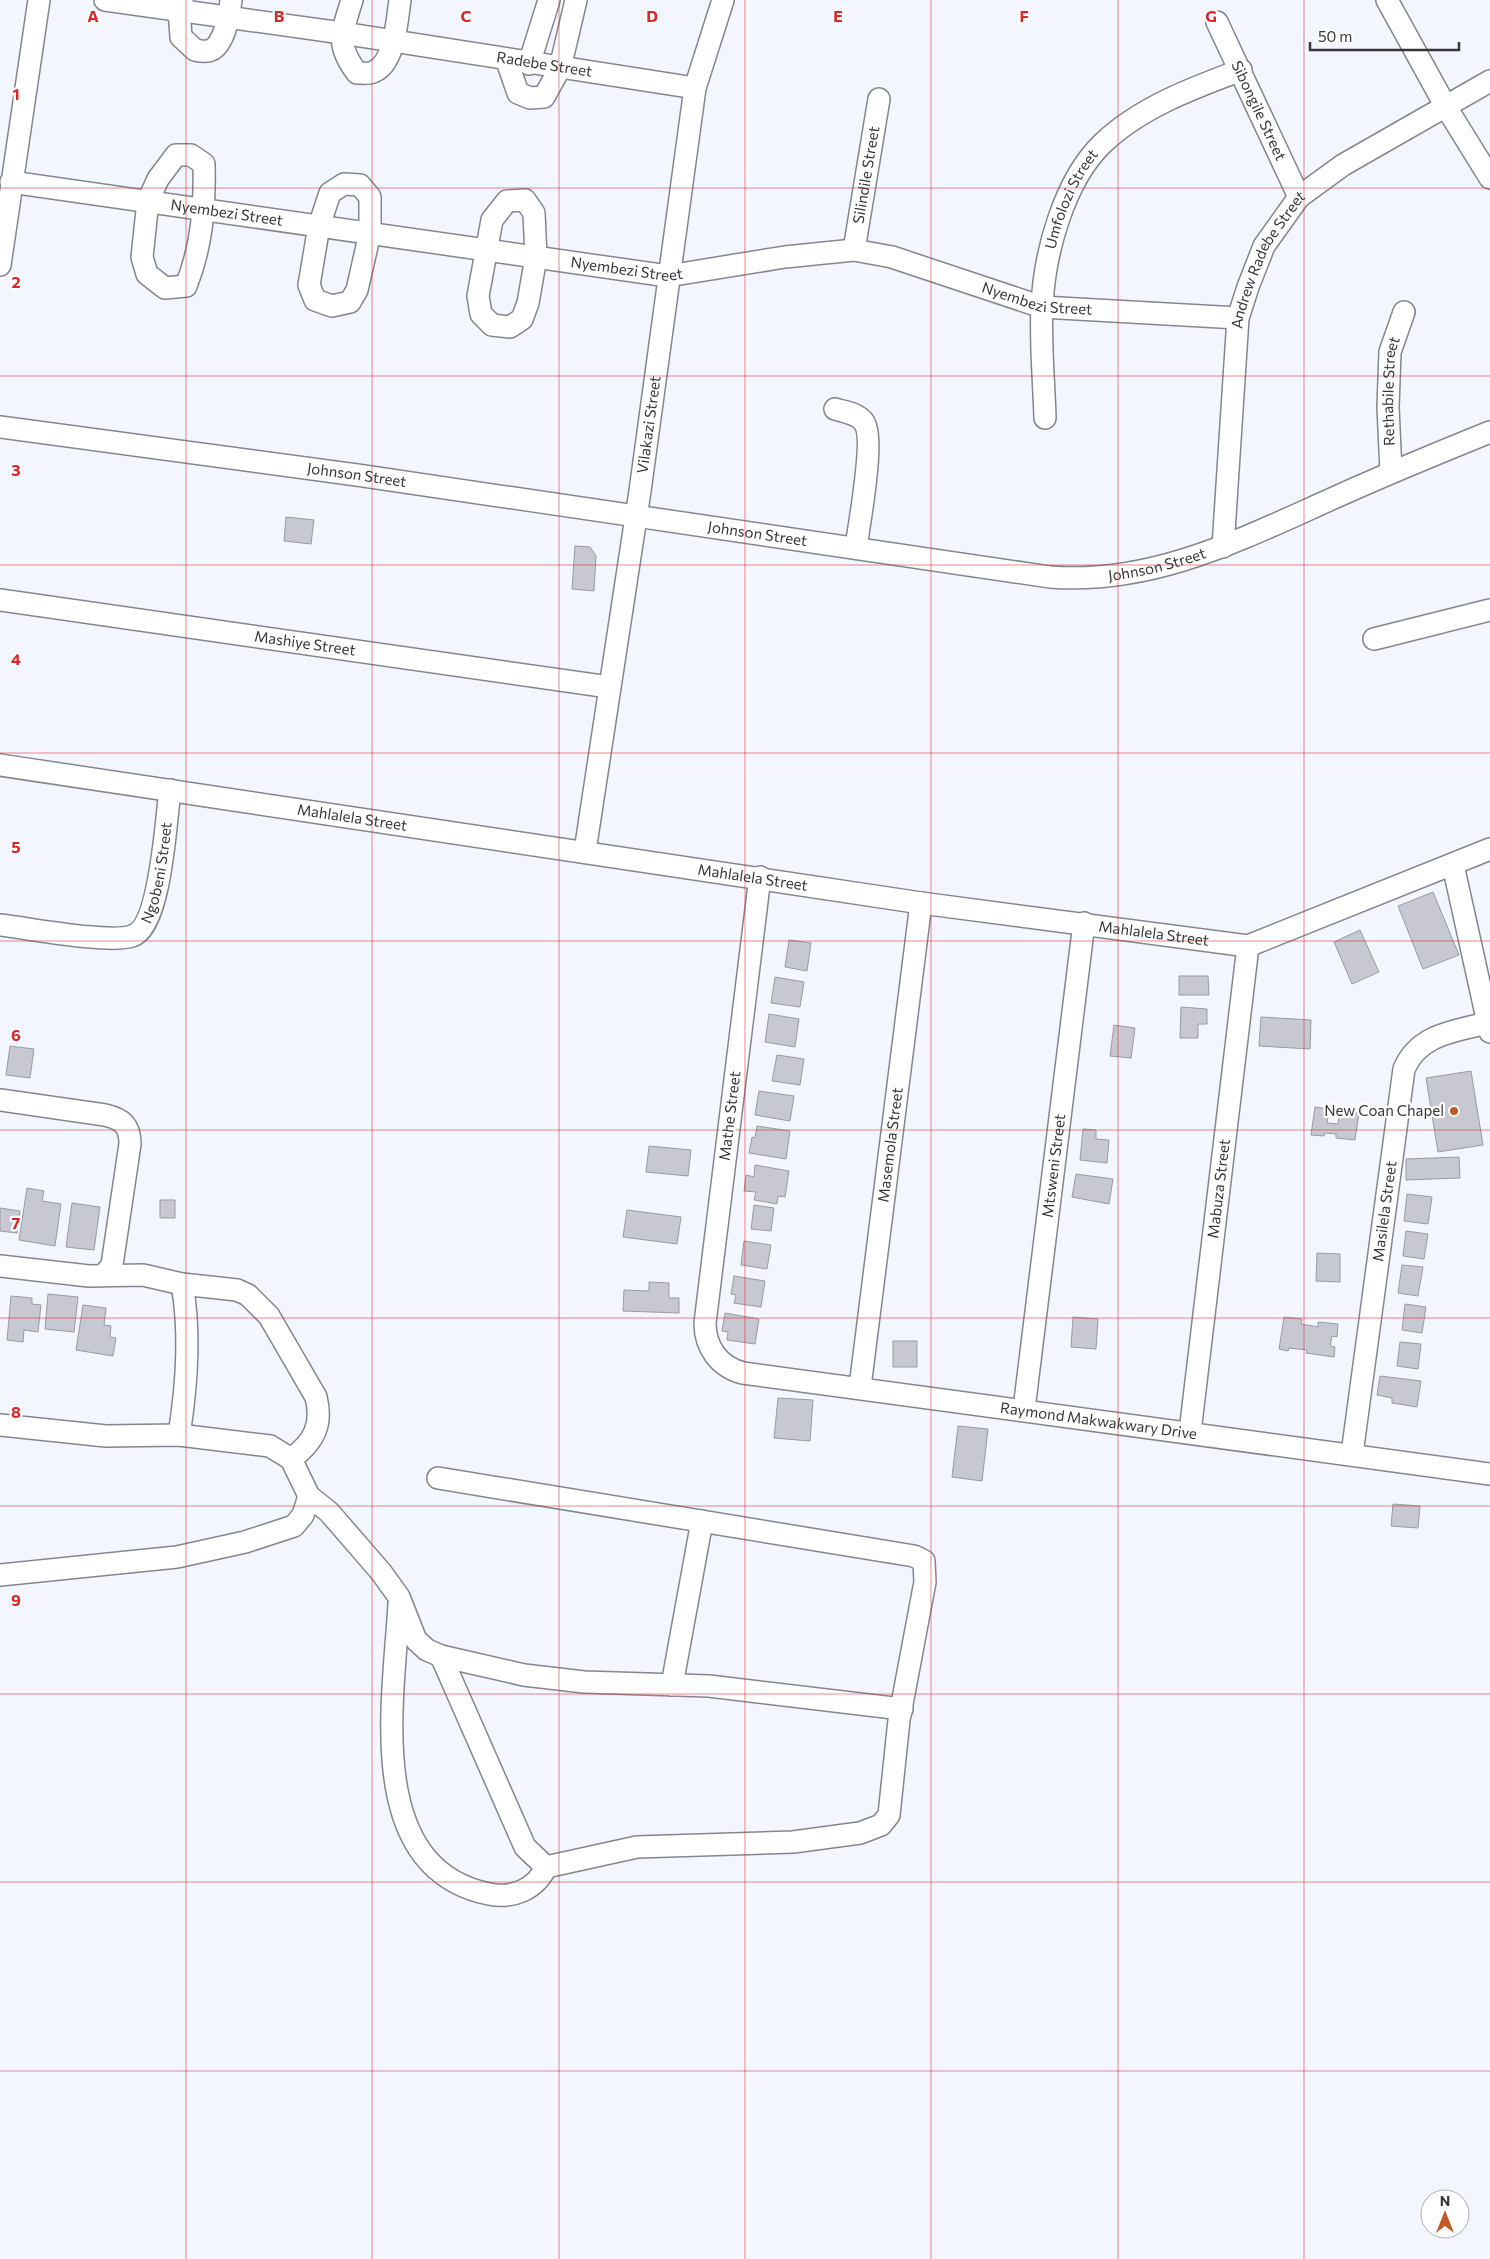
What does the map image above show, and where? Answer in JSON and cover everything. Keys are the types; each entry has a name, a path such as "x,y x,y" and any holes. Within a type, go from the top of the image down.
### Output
{"street":[{"path":"0,265 39,0"},
{"name":"Radebe Street","path":"105,0 230,9 393,42 507,61 695,88"},
{"path":"352,0 342,33 345,57 358,73 373,73 384,65 393,42 400,0"},
{"path":"529,64 549,0"},
{"path":"507,61 518,93 530,98 544,97 560,68 576,0"},
{"name":"Vilakazi Street","path":"585,851 636,516 695,88 723,0"},
{"path":"1386,0 1446,107 1490,178"},
{"path":"180,5 181,36 195,50 210,51 217,46 230,9"},
{"name":"Sibongile Street","path":"1217,22 1300,198"},
{"name":"Umfolozi Street","path":"1045,418 1042,307 1048,260 1065,202 1082,169 1103,143 1143,113 1192,88 1241,70"},
{"name":"Andrew Radebe Street","path":"1223,547 1238,318 1264,246 1300,198 1343,165 1490,81"},
{"name":"Silindile Street","path":"854,250 879,99"},
{"path":"191,155 204,164 205,210 192,272 186,286 165,288 147,274 142,257 148,201 158,179 176,156 191,155"},
{"name":"Nyembezi Street","path":"11,182 668,276 785,257 854,250 892,257 1042,307 1238,318"},
{"path":"344,184 360,185 370,197 370,233 358,290 350,302 332,306 315,300 309,285 319,226 330,192 344,184"},
{"path":"525,200 534,213 536,257 528,303 522,319 510,327 492,325 481,314 478,296 492,220 507,201 525,200"},
{"name":"Rethabile Street","path":"1391,472 1388,407 1390,352 1404,312"},
{"path":"836,409 854,414 864,422 868,433 868,454 856,547"},
{"name":"Johnson Street","path":"0,427 856,547 1050,578 1077,580 1134,574 1180,563 1223,547 1391,472 1490,432"},
{"name":"Mashiye Street","path":"0,600 609,687"},
{"path":"1374,639 1490,610"},
{"name":"Mahlalela Street","path":"0,765 760,877 921,903 1248,946 1490,850"},
{"name":"Ngobeni Street","path":"0,925 106,938 133,936 144,928 152,912 157,892 170,790"},
{"path":"1453,865 1489,1028"},
{"name":"Mathe Street","path":"713,1353 707,1340 705,1316 760,877"},
{"name":"Masemola Street","path":"860,1387 921,903"},
{"name":"Mtsweni Street","path":"1024,1409 1084,923"},
{"name":"Mabuza Street","path":"1190,1432 1248,946"},
{"name":"Masilela Street","path":"1352,1454 1404,1068 1412,1053 1427,1040 1437,1036 1489,1028"},
{"path":"0,1100 105,1115 116,1118 125,1124 129,1133 130,1144 112,1264 104,1275"},
{"path":"0,1266 89,1276 143,1275 182,1284 237,1290 248,1295 269,1316 316,1397 319,1409 314,1433 307,1447 291,1459"},
{"path":"179,1435 186,1386 186,1324 182,1284"},
{"name":"Raymond Makwakwary Drive","path":"713,1353 730,1368 743,1373 1024,1409 1490,1474"},
{"path":"0,1425 106,1436 179,1435 270,1446 291,1459 309,1496 329,1512 345,1529 399,1597 416,1640 426,1650 441,1656 524,1675 584,1682 709,1686 902,1709"},
{"path":"438,1478 914,1556 924,1561 926,1582 902,1709 889,1815 881,1825 860,1833 793,1842 637,1847 546,1867 533,1857 521,1840 441,1656"},
{"path":"0,1576 177,1557 245,1542 294,1526 303,1515 309,1496"},
{"path":"672,1684 702,1521"},
{"path":"399,1597 391,1748 393,1779 405,1822 429,1861 453,1880 475,1891 494,1895 511,1895 527,1889 540,1880 546,1867"}],"building":[{"path":"286,517 314,520 311,544 284,541"},
{"path":"575,546 590,547 596,556 594,591 572,589"},
{"path":"1433,892 1459,955 1423,969 1398,906"},
{"path":"1360,930 1379,972 1352,984 1334,942"},
{"path":"789,940 811,943 807,971 785,967"},
{"path":"1179,976 1208,976 1209,995 1179,995"},
{"path":"775,977 804,982 800,1007 771,1003"},
{"path":"1181,1007 1207,1009 1207,1024 1198,1024 1198,1038 1180,1038"},
{"path":"769,1014 799,1019 795,1047 765,1042"},
{"path":"1261,1017 1311,1020 1310,1049 1259,1046"},
{"path":"1114,1025 1135,1028 1131,1058 1110,1056"},
{"path":"10,1046 34,1049 30,1078 6,1075"},
{"path":"777,1055 804,1059 800,1085 772,1081"},
{"name":"New Coan Chapel","path":"1471,1071 1483,1145 1438,1152 1426,1078"},
{"path":"759,1091 794,1096 790,1121 755,1115"},
{"path":"1315,1107 1329,1109 1327,1123 1338,1124 1340,1111 1359,1113 1355,1140 1336,1138 1336,1134 1325,1133 1324,1136 1311,1135"},
{"path":"757,1126 790,1131 786,1159 749,1153 752,1137 755,1138"},
{"path":"1083,1129 1096,1130 1096,1139 1109,1140 1107,1163 1080,1160"},
{"path":"649,1146 691,1150 688,1176 646,1172"},
{"path":"1459,1157 1460,1178 1406,1180 1406,1159"},
{"path":"755,1165 789,1171 785,1197 778,1196 777,1204 754,1200 756,1192 744,1191 746,1175 754,1177"},
{"path":"1076,1174 1113,1179 1109,1204 1072,1197"},
{"path":"27,1188 44,1191 42,1201 61,1204 55,1246 19,1240"},
{"path":"1407,1194 1432,1197 1428,1224 1404,1221"},
{"path":"160,1200 175,1200 175,1218 160,1218"},
{"path":"72,1203 100,1207 94,1250 66,1247"},
{"path":"754,1205 774,1208 771,1231 751,1229"},
{"path":"0,1208 20,1211 17,1233 0,1231"},
{"path":"627,1210 681,1217 677,1244 623,1237"},
{"path":"1406,1231 1428,1234 1424,1259 1403,1256"},
{"path":"744,1241 771,1245 767,1269 741,1265"},
{"path":"1317,1253 1340,1254 1340,1282 1316,1281"},
{"path":"1402,1265 1423,1267 1418,1296 1398,1293"},
{"path":"734,1276 765,1281 761,1307 734,1303 736,1295 731,1294"},
{"path":"649,1282 669,1283 669,1298 679,1298 679,1313 623,1311 624,1290 649,1291"},
{"path":"48,1294 78,1297 74,1332 45,1329"},
{"path":"11,1296 32,1298 32,1304 41,1305 38,1332 24,1330 23,1342 7,1340"},
{"path":"1405,1304 1426,1307 1422,1333 1402,1330"},
{"path":"83,1305 106,1308 104,1325 111,1326 110,1337 116,1338 113,1356 76,1350"},
{"path":"725,1313 759,1319 755,1344 727,1340 728,1332 722,1331"},
{"path":"1073,1317 1098,1319 1096,1349 1071,1347"},
{"path":"1284,1317 1302,1319 1301,1324 1318,1327 1318,1322 1338,1324 1337,1337 1332,1336 1330,1346 1335,1347 1334,1357 1306,1353 1307,1350 1289,1348 1288,1351 1279,1349"},
{"path":"893,1341 917,1341 917,1367 893,1367"},
{"path":"1400,1342 1421,1344 1418,1369 1397,1366"},
{"path":"1380,1376 1421,1381 1417,1407 1392,1403 1392,1398 1377,1395"},
{"path":"778,1398 813,1400 810,1441 774,1438"},
{"path":"958,1426 988,1429 982,1481 952,1477"},
{"path":"1393,1504 1420,1506 1418,1528 1391,1526"}],"place":[{"name":"New Coan Chapel","path":"1454,1111"}]}
